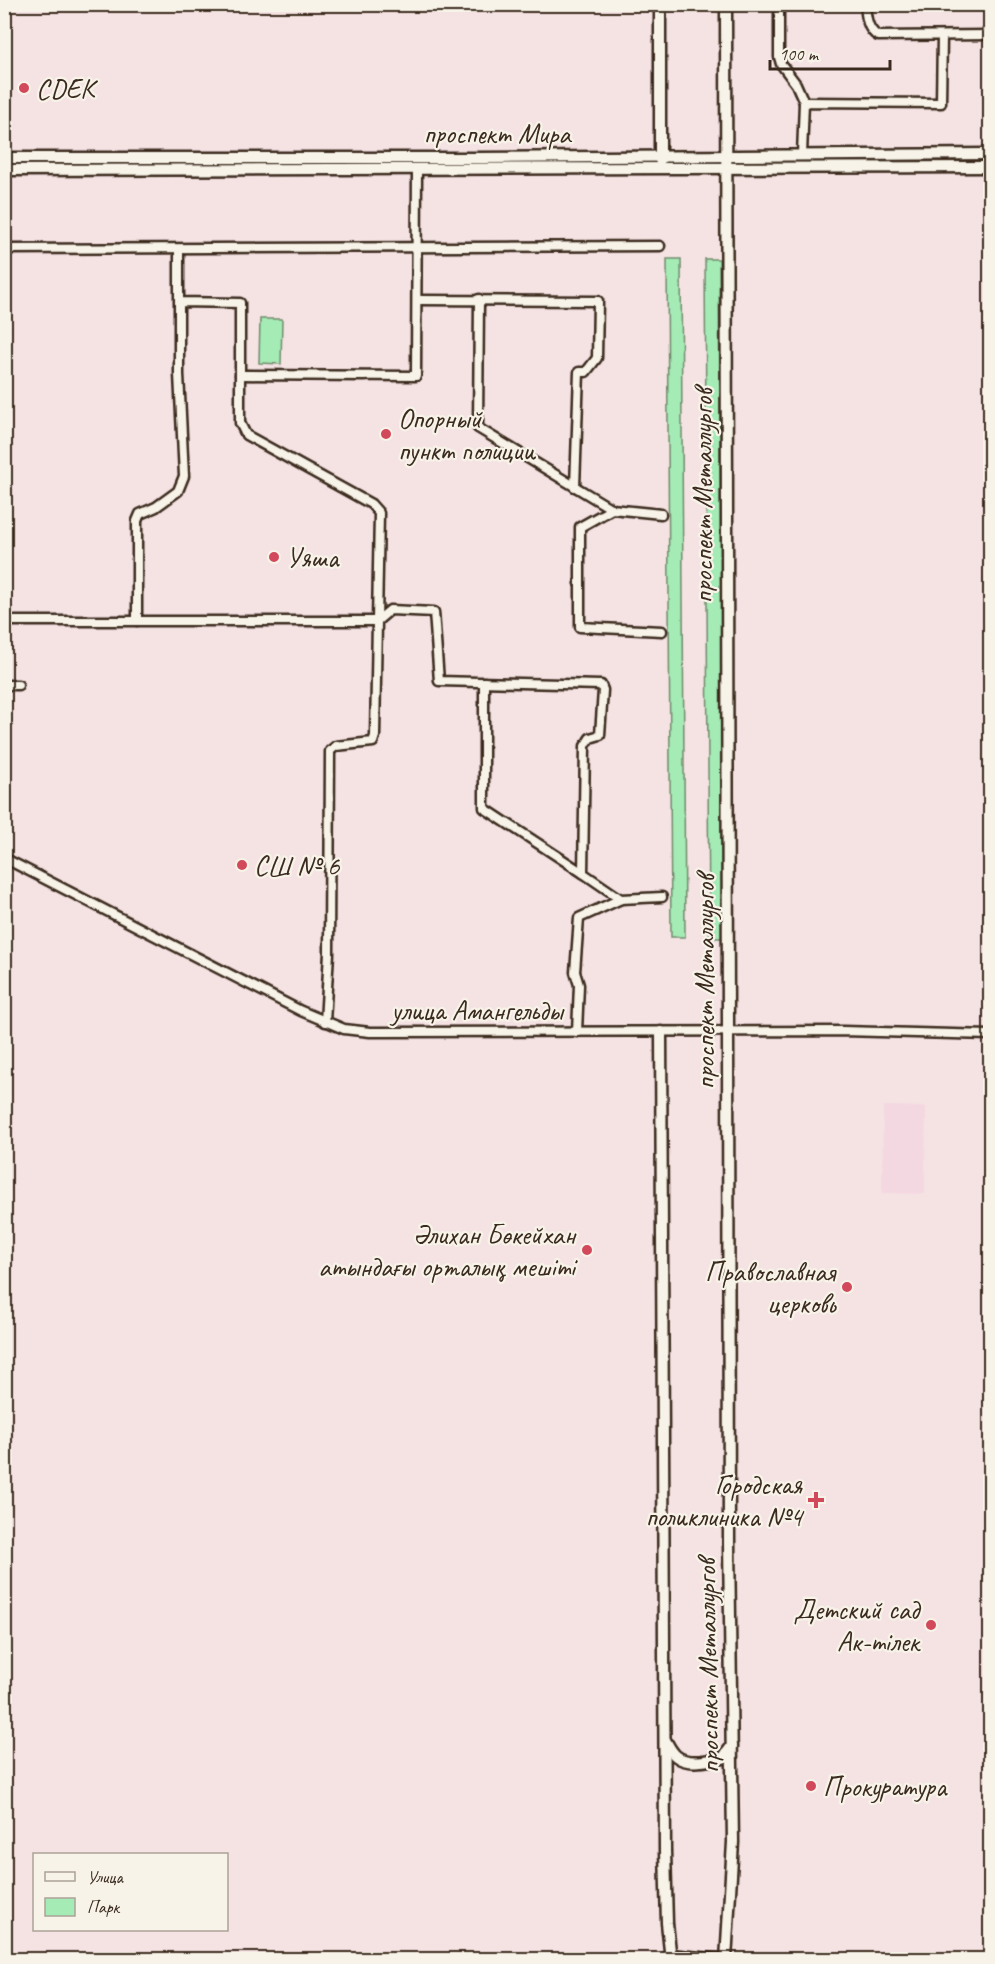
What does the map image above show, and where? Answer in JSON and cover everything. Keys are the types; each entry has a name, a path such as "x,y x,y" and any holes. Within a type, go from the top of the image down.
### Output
{"main road":[{"path":"660,4 660,170"},
{"name":"проспект Металлургов","path":"726,4 729,1543 733,1842 726,1959"},
{"name":"проспект Мира","path":"4,170 417,168 660,155 990,154"},
{"path":"835,169 845,161 880,156"},
{"name":"проспект Мира","path":"4,158 481,163 660,170 990,167"},
{"name":"проспект Металлургов","path":"661,1032 665,1861 667,1923 671,1957"},
{"path":"664,1740 676,1756 687,1761 698,1762 723,1758 732,1746"},
{"path":"671,1957 720,1959"}],"street":[{"path":"779,4 779,57 804,102 802,155"},
{"path":"865,4 868,23 873,33 878,36 990,35"},
{"path":"804,102 941,103 942,36"},
{"path":"240,375 416,376 417,168"},
{"path":"4,249 660,246"},
{"path":"137,621 137,520 140,514 156,507 178,490 184,476 179,374 179,249"},
{"path":"417,300 598,301 597,358 586,372 579,372 575,487"},
{"path":"478,300 478,428 612,509 662,514"},
{"path":"180,302 240,303 240,423 246,435 371,504 379,513 375,736 373,742 336,746 330,751 329,953 325,1022"},
{"path":"240,375 365,376"},
{"path":"612,509 580,527 580,627 662,630"},
{"path":"4,621 377,621 390,610 434,612 439,681 601,685 603,690 600,735 590,738 585,746 583,873"},
{"path":"484,681 484,808 621,899"},
{"path":"4,685 18,685"},
{"name":"улица Амангельды","path":"4,858 301,1011 344,1029 370,1032 843,1031 990,1035"},
{"path":"577,1032 579,985 575,972 579,918 621,899 662,897"}],"shaded area":[{"path":"883,1106 926,1107 925,1194 882,1193"}],"green space":[{"path":"667,259 681,259 685,937 671,937"},
{"path":"705,259 719,259 723,938 709,938"},
{"path":"260,319 282,319 281,364 259,363"}],"place":[{"name":"CDEK","path":"24,88"},
{"name":"Опорный пункт полиции","path":"386,434"},
{"name":"Уяша","path":"274,557"},
{"name":"СШ № 6","path":"242,865"},
{"name":"Әлихан Бөкейхан атындағы орталық мешіті","path":"587,1250"},
{"name":"Православная церковь","path":"847,1287"},
{"name":"Городская поликлиника №4","path":"816,1500"},
{"name":"Детский сад Ак-тiлек","path":"931,1625"},
{"name":"Прокуратура","path":"811,1786"}]}
